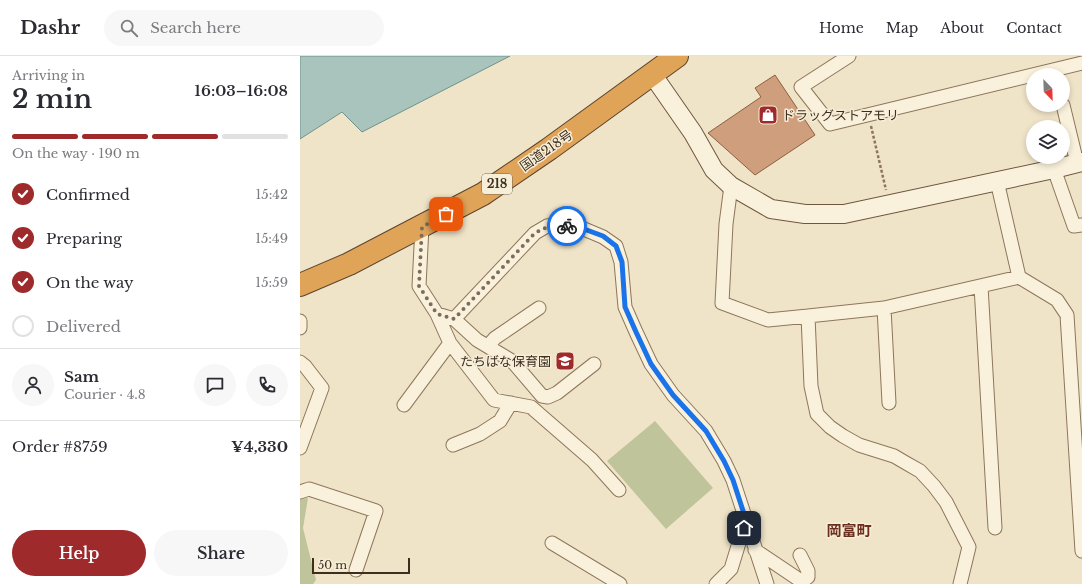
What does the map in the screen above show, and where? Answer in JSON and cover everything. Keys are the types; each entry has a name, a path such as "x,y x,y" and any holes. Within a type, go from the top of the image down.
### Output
{"highway":[{"name":"国道218号","path":"300,285 349,264 483,194 549,149 677,56"}],"street":[{"path":"848,56 801,86 830,124 1026,79"},
{"path":"1067,68 1082,63"},
{"path":"652,74 693,133 714,170 731,186 771,209 805,214 844,214 1054,169 1079,162 1065,112"},
{"path":"1054,169 1074,226 1082,225"},
{"path":"997,181 1019,277"},
{"path":"731,186 726,224 722,303 768,320 884,308 1019,277 1057,300 1067,315 1082,551"},
{"path":"454,319 535,233 547,226 560,224 584,229 603,236 616,246 622,262 625,307 636,332 651,364 673,395 706,431 724,461 733,480 767,584"},
{"path":"422,227 419,286 437,314 450,343 494,400 531,407 592,460 619,490"},
{"path":"981,286 995,528"},
{"path":"488,346 495,338 539,308"},
{"path":"884,308 889,403"},
{"path":"437,314 454,319 477,340 512,361 542,396 548,397 557,393 594,364"},
{"path":"808,316 811,386 817,414 830,427 859,445 894,456 920,471 934,486 946,502 969,547 960,584"},
{"path":"300,321 300,328"},
{"path":"404,405 450,343"},
{"path":"300,362 305,366 322,388 300,448"},
{"path":"454,445 480,434 500,421 511,403"},
{"path":"300,492 309,489 376,511 356,570"},
{"path":"716,584 731,569 746,520"},
{"path":"552,543 620,584"},
{"path":"755,550 798,579 804,580 808,577 808,571 800,555"}],"path":[{"path":"869,114 890,205"}],"green space":[{"path":"655,421 713,488 666,529 607,461"},
{"path":"308,498 303,528 316,580 313,584 300,584 300,499"}],"water":[{"path":"300,56 510,56 362,132 342,112 300,139"}],"building":[{"name":"ドラッグストアモリ","path":"775,75 815,135 755,175 708,133 761,97 755,88"}],"way so far":[{"path":"446,214 422,227 419,286 437,314 454,319 535,233 547,226 560,224 567,226"}],"place":[{"name":"ドラッグストアモリ","path":"768,115"},
{"name":"たちばな保育園","path":"565,361"}],"district":[{"name":"岡富町","path":"849,531"}],"route":[{"path":"567,226 584,229 603,236 616,246 622,262 625,307 636,332 651,364 673,395 706,431 724,461 733,480 746,520 744,528"}]}
